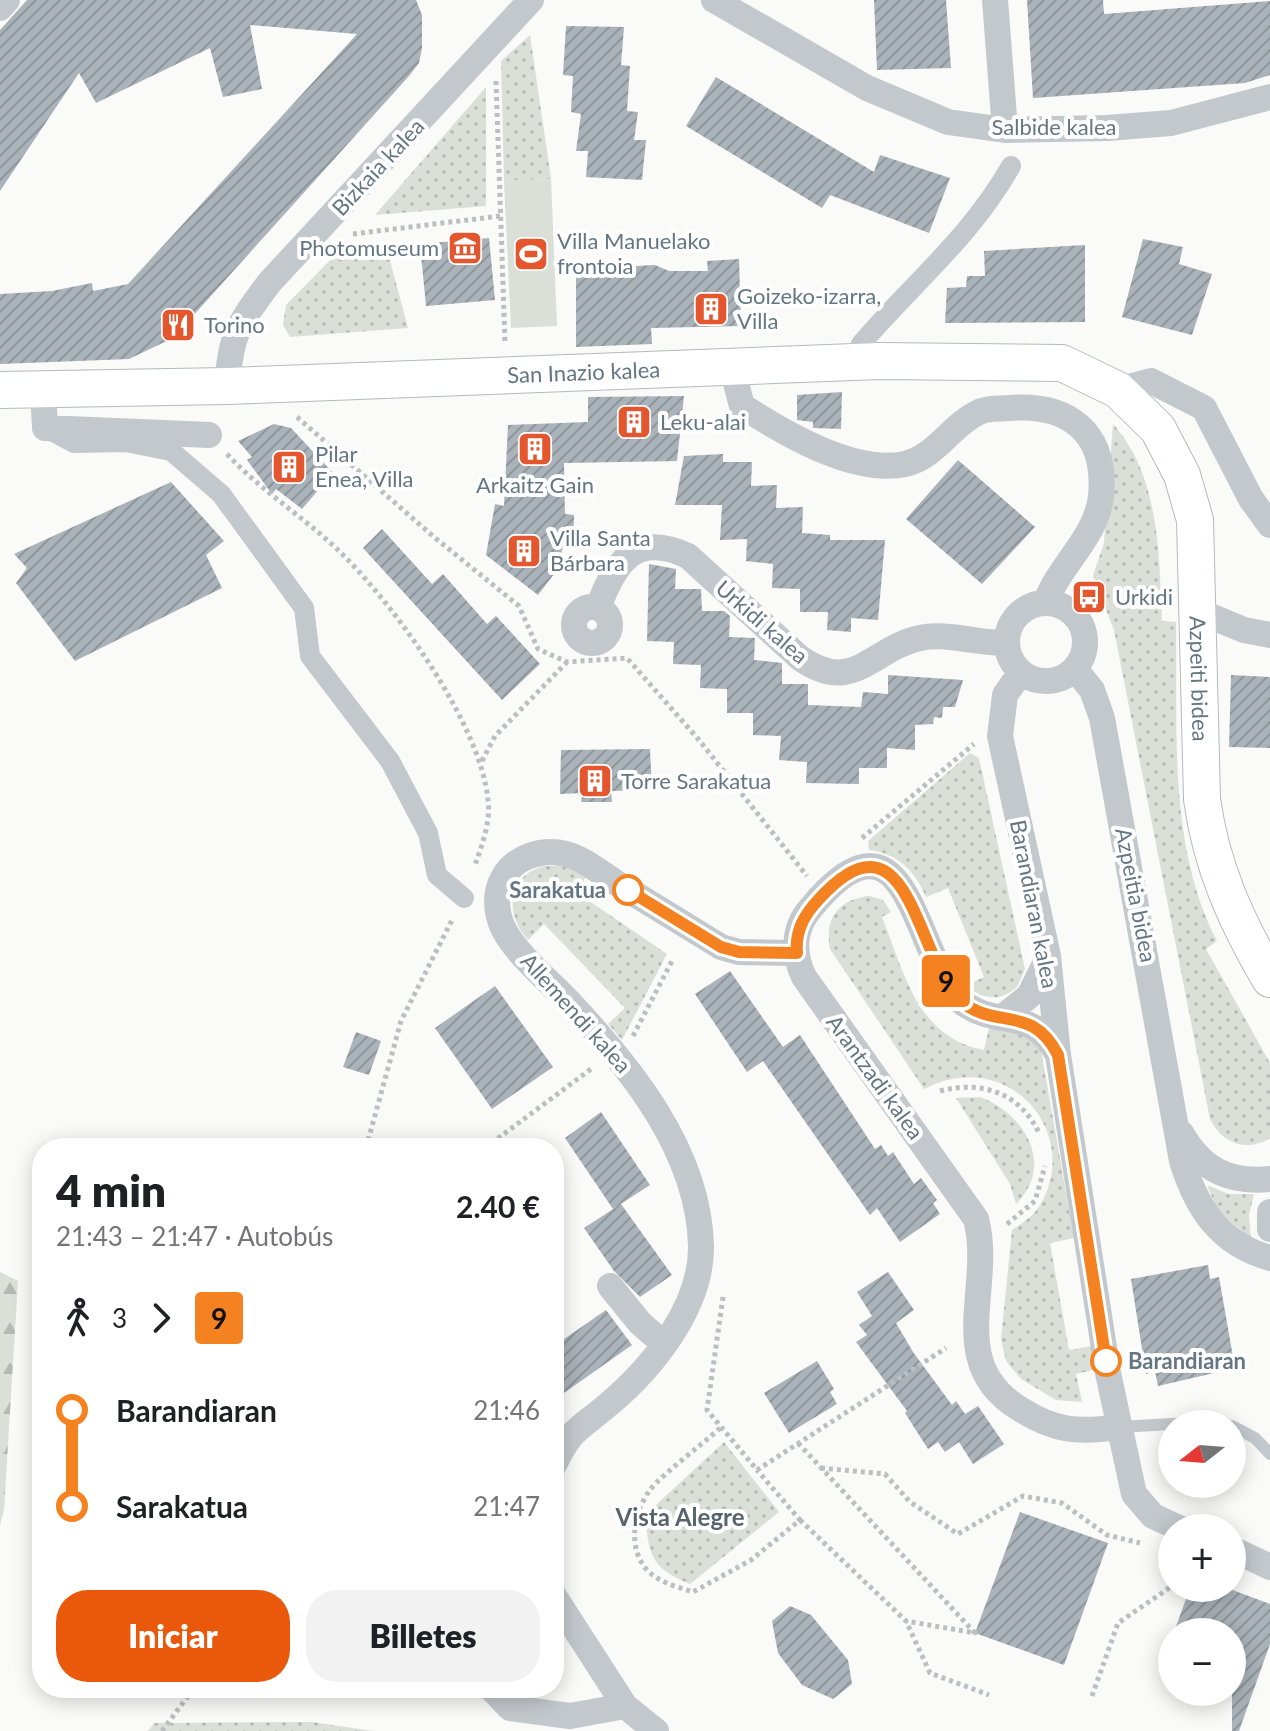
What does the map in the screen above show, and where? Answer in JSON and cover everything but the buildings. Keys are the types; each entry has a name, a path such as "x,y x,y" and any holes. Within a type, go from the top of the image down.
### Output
{"main road":[{"name":"San Inazio kalea","path":"0,390 227,386 880,361 1062,363 1118,390"},
{"name":"Azpeiti bidea","path":"1118,390 1158,429 1182,475 1195,520 1202,799 1207,831 1228,902 1270,979"}],"street":[{"path":"0,8 7,0"},
{"name":"Bizkaia kalea","path":"227,386 230,345 237,326 269,283 531,0"},
{"path":"995,0 1005,130"},
{"name":"Salbide kalea","path":"718,1 867,88 948,122 1005,130 1107,128 1171,123 1270,97"},
{"path":"861,344 897,302 972,227 1011,166"},
{"path":"732,368 742,406 787,434 858,462 903,464 926,456 980,411 1029,407 1054,409 1081,424 1099,461 1101,497 1092,527 1051,587 1046,602"},
{"path":"1118,390 1151,381 1204,408 1251,499 1270,525"},
{"path":"43,389 45,428"},
{"path":"45,428 209,435"},
{"path":"45,428 74,443 126,442 171,451 221,494 304,608 310,656 390,761 428,833 437,875 464,898"},
{"name":"Urkidi kalea","path":"598,608 610,575 620,562 635,551 671,548 688,556 800,658 820,670 832,673 855,671 920,638 1007,643"},
{"path":"1046,602 1070,611 1084,632 1086,645 1075,669 1066,676 1043,681 1021,672 1009,654 1007,643 1009,631 1022,611 1046,602"},
{"path":"1198,611 1244,630 1270,635"},
{"name":"Azpeitia bidea","path":"1075,669 1092,690 1102,718 1182,1161 1202,1211 1234,1243 1270,1258"},
{"name":"Barandiaran kalea","path":"1021,672 1005,695 1000,736 1048,956 1058,1055 1118,1427"},
{"name":"Allemendi kalea","path":"564,1427 610,1404 664,1344 685,1309 697,1275 701,1248 692,1191 669,1137 616,1052 505,931 499,918 498,890 504,877 520,860 542,853 564,853 721,947 739,952 797,953"},
{"path":"797,953 802,921 832,886 862,869 884,871 894,876 907,894 953,993 976,1011 1004,1016 1039,1028 1058,1055"},
{"name":"Arantzadi kalea","path":"797,953 804,977 976,1219 980,1244 975,1340 981,1364 994,1391 1056,1429 1080,1433 1118,1427"},
{"path":"1004,1016 1029,996 1048,956"},
{"path":"1178,1128 1191,1150 1220,1175 1250,1181 1270,1179"},
{"path":"1270,1212 1270,1229"},
{"path":"610,1286 640,1323 664,1344"},
{"path":"1118,1427 1134,1494 1158,1518"},
{"path":"1246,1556 1270,1567"},
{"path":"564,1611 625,1706 656,1731"},
{"path":"500,1698 510,1708 570,1716 625,1706"}],"lane":[{"path":"1118,1427 1158,1425"},
{"path":"1246,1434 1255,1438 1270,1454"}],"path":[{"path":"496,69 505,352"},
{"path":"351,234 500,216"},
{"path":"283,417 296,416 434,537 519,606 538,649 567,662 627,658 699,740 810,881"},
{"path":"482,762 495,736 567,662"},
{"path":"860,850 860,839 981,738"},
{"path":"629,1042 673,959"},
{"path":"499,1138 602,1062"},
{"path":"940,1091 958,1086 995,1090 1023,1108 1041,1137"},
{"path":"1007,1224 1035,1201 1041,1188 1045,1155"},
{"path":"721,1285 723,1302 707,1410 800,1520 906,1621 930,1673 989,1695"},
{"path":"757,1470 946,1348"},
{"path":"720,1428 650,1489 633,1523 638,1553 648,1571 670,1585 693,1592 742,1566 800,1520"},
{"path":"798,1443 975,1633 906,1621"},
{"path":"821,1468 885,1474 910,1502 958,1534 1023,1496 1062,1503 1107,1535 1144,1544"},
{"path":"1092,1696 1118,1623 1158,1596"},
{"path":"162,1731 187,1698"}],"green space":[{"path":"530,35 551,179 504,181 501,61"},
{"path":"486,87 486,206 375,215"},
{"name":"Villa Manuelako frontoia","path":"551,179 557,326 511,328 504,181"},
{"path":"385,242 408,328 290,337 283,325 286,305 344,246"},
{"path":"1113,424 1140,467 1148,492 1158,543 1162,621 1176,622 1178,785 1190,865 1201,904 1217,941 1206,949 1270,1063 1270,1138 1252,1145 1228,1140 1210,1119 1114,630 1093,576 1104,543"},
{"path":"970,753 979,758 1025,969 1017,987 998,997 978,994 967,985 984,977 948,888 926,897 904,865 888,855 869,850 868,841"},
{"path":"544,866 564,866 586,875 579,894 667,954 622,1040 608,1024 625,1008 544,924 528,940 515,919 513,897 516,887 531,871"},
{"path":"870,896 883,900 891,912 882,917 906,980 928,1017 943,1032 961,1043 984,1050 989,1028 1029,1036 1041,1050 1074,1238 1050,1243 1069,1350 1093,1346 1097,1369 1076,1374 1082,1402 1056,1400 1021,1379 1006,1361 1001,1339 1012,1230 1040,1205 1051,1178 1052,1150 1044,1125 1030,1104 1009,1087 984,1078 955,1078 924,1089 830,949 829,928 836,912 850,901"},
{"path":"980,1097 1010,1115 1030,1142 1034,1157 1033,1173 1028,1189 1016,1204 1010,1184 956,1098"},
{"path":"1207,1185 1229,1194 1254,1194 1249,1215 1251,1239 1218,1211"},
{"path":"0,1272 18,1281 4,1510 0,1525"},
{"path":"724,1442 779,1512 690,1584 667,1572 654,1559 645,1515"},
{"path":"312,1722 373,1731 148,1731 154,1723"}],"bus line":[{"name":"9","path":"628,890 731,951 797,953 796,943 802,921 822,895 840,879 851,872 874,868 894,876 907,894 953,993 976,1011 1016,1018 1039,1028 1058,1055 1106,1361"}],"place":[{"name":"Photomuseum","path":"465,248"},
{"name":"Villa Manuelako frontoia","path":"531,254"},
{"name":"Goizeko-izarra, Villa","path":"711,309"},
{"name":"Torino","path":"178,325"},
{"name":"Leku-alai","path":"634,422"},
{"name":"Arkaitz Gain","path":"535,449"},
{"name":"Pilar Enea, Villa","path":"289,467"},
{"name":"Villa Santa Bárbara","path":"524,551"},
{"name":"Urkidi","path":"1089,597"},
{"name":"Torre Sarakatua","path":"595,781"},
{"name":"Sarakatua","path":"628,890"},
{"name":"Barandiaran","path":"1106,1361"}],"district":[{"name":"Vista Alegre","path":"680,1518"}]}
